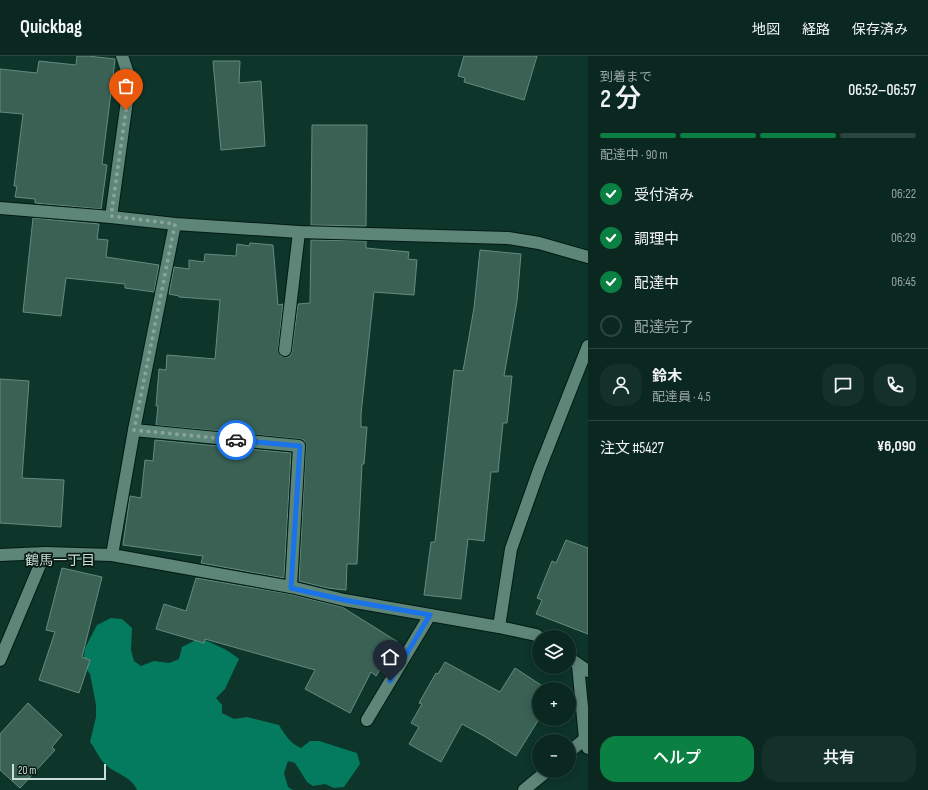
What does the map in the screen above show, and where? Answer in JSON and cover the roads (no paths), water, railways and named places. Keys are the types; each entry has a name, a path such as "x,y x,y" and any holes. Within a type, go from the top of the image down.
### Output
{"street":[{"path":"111,216 130,79 122,56"},
{"path":"0,208 111,216 175,224 299,232 508,238 539,243 588,256"},
{"path":"112,555 134,430 175,224"},
{"path":"285,350 299,232"},
{"path":"498,626 511,549 539,470 588,346"},
{"path":"134,430 300,446 291,588"},
{"path":"0,555 45,553 112,555 291,588 344,600 498,626 532,634"},
{"path":"0,660 45,553"},
{"path":"367,720 430,615"},
{"path":"576,749 586,744 578,665"},
{"path":"524,790 539,778"}],"district":[{"name":"鶴馬一丁目","path":"60,560"}]}
